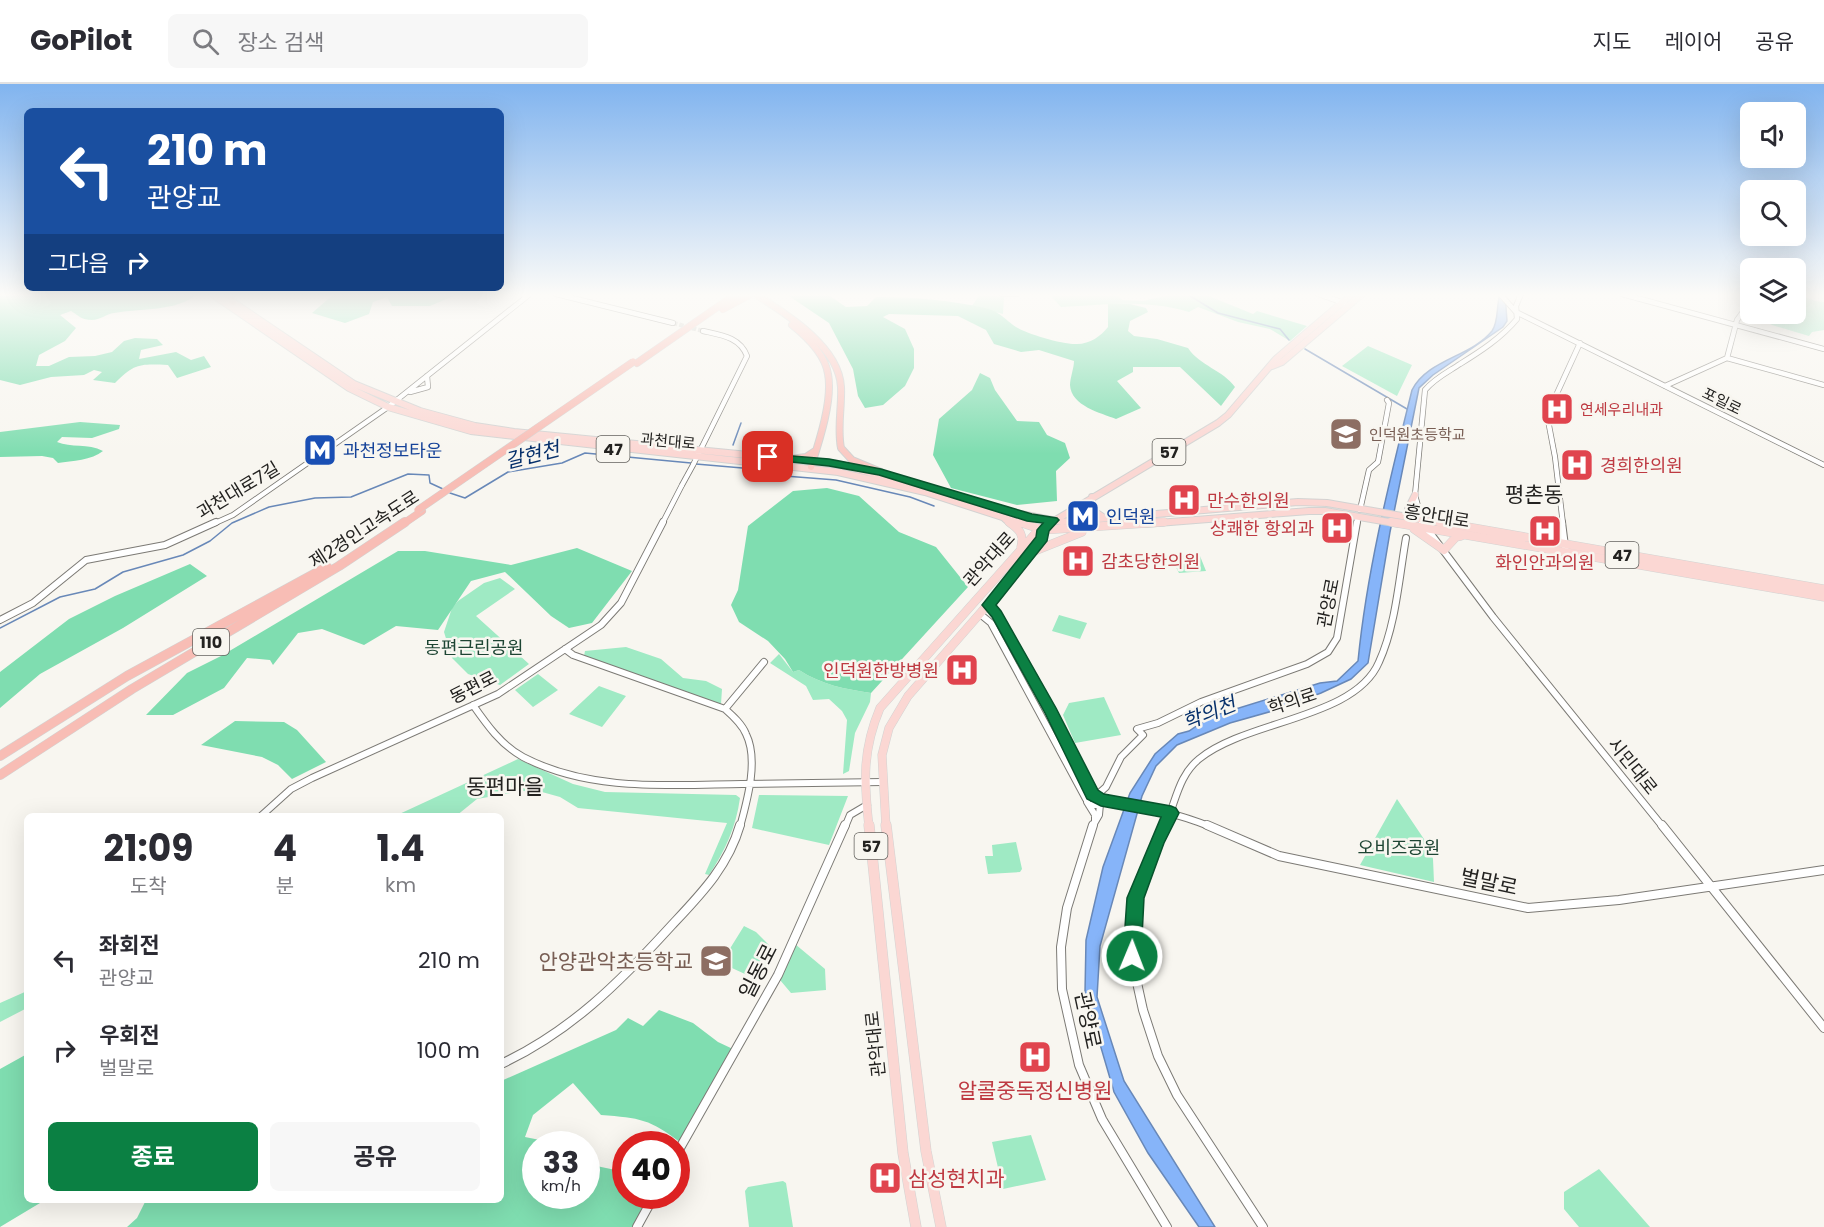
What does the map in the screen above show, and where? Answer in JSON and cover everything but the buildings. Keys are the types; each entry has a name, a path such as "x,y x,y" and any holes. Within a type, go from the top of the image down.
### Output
{"highway":[{"name":"제2경인고속도로","path":"0,775 132,689 297,593 420,511 656,347"},
{"name":"제2경인고속도로","path":"635,362 658,347"},
{"path":"812,464 823,424 828,375 813,347"},
{"path":"823,347 841,382 838,436 840,450 853,462 881,472"},
{"path":"790,459 806,457 815,451"},
{"name":"제2경인고속도로","path":"0,756 127,676 347,556 420,511"}],"main road":[{"name":"과천대로","path":"291,347 341,383 388,407 457,428 507,437 695,461 812,464 881,472 1032,518 1053,520"},
{"name":"과천대로","path":"300,347 354,384 395,402 475,426 514,432 790,459 885,481 1043,530"},
{"name":"57","path":"1043,530 1053,520 1218,423 1276,359 1290,347"},
{"name":"57","path":"1272,366 1282,362 1299,347"},
{"path":"1415,495 1405,522 1444,550 1456,537 1462,535"},
{"path":"1092,497 1092,510 1095,515 1107,519"},
{"name":"흥안대로","path":"1053,520 1107,519 1298,502 1327,504 1361,514 1405,522 1564,545 1824,589"},
{"name":"흥안대로","path":"1043,530 1098,528 1310,511 1361,514"},
{"path":"1004,518 1021,531 1023,539 1021,549"},
{"name":"흥안대로","path":"1423,525 1462,535 1566,554 1824,597"},
{"path":"1030,552 1074,534 1098,528"},
{"name":"관악대로","path":"916,1227 903,1153 864,782 866,751 871,728 880,708 1021,549 1034,535 1043,530"},
{"name":"관악대로","path":"941,1227 926,1151 887,836 882,755 889,728 896,713 927,673 988,605 1042,538 1043,530"},
{"path":"1709,570 1712,578"},
{"path":"1739,575 1742,583"}],"street":[{"path":"405,394 463,347"},
{"name":"동편로","path":"264,813 291,789 312,778 498,694 601,625 621,603 695,461 747,356 744,347"},
{"path":"1423,525 1415,495 1425,390 1431,382 1485,347"},
{"path":"1566,554 1555,457 1547,415 1578,347"},
{"name":"포일로","path":"1589,347 1824,465"},
{"path":"1727,358 1730,347"},
{"path":"1665,386 1727,358 1824,385"},
{"path":"405,394 428,387 427,376"},
{"name":"과천대로7길","path":"0,620 33,603 86,560 165,545 211,526 254,501 405,394"},
{"name":"관양로","path":"1167,1227 1101,1119 1079,1065 1062,989 1061,946 1067,909 1095,821 1099,815 1096,800 1106,788 1121,757 1143,735 1137,729 1158,723 1201,702 1307,664 1328,652 1337,638 1369,470 1378,462 1388,401"},
{"name":"시민대로","path":"1423,525 1493,617 1824,1028"},
{"name":"학의로","path":"1263,1227 1177,1095 1158,1056 1143,1011 1132,960 1136,898 1156,843 1171,813 1176,790 1198,760 1233,738 1337,703 1365,682 1379,664 1389,631 1406,538"},
{"path":"988,605 997,614 1096,800"},
{"path":"980,614 991,623 1096,800"},
{"path":"504,1064 567,1028 600,1000 710,884 729,856 740,827 749,784 751,745 743,725 725,709 573,655 565,649"},
{"path":"725,709 764,663"},
{"path":"473,705 477,714 494,733 514,750 527,759 570,776 622,785 883,782"},
{"name":"벌말로","path":"1096,800 1158,809 1188,817 1279,856 1520,907 1576,905 1824,870"},
{"name":"일동로","path":"690,1131 768,993 795,939 849,815 867,805"},
{"path":"637,1227 647,1209"}],"green space":[{"path":"0,347 53,347 39,355 36,366 49,366 69,357 95,356 112,352 117,347 153,347 141,350 139,359 176,352 191,360 204,356 211,367 177,378 168,365 138,366 115,383 93,380 102,372 94,370 84,375 51,377 20,385 0,380"},
{"path":"842,347 914,349 914,368 905,386 883,405 865,408 858,396 853,369"},
{"path":"1005,347 1186,347 1235,387 1221,406 1180,367 1133,367 1133,372 1117,381 1141,408 1116,419 1088,408 1076,398 1070,385 1074,361 1039,350 1021,352"},
{"path":"1366,347 1412,365 1397,396 1342,366"},
{"path":"980,373 990,378 995,390 1017,421 1039,422 1047,435 1065,443 1070,458 1056,471 1057,501 1017,505 951,488 933,455 939,419 972,390"},
{"path":"80,422 120,425 119,429 92,438 62,437 57,442 103,451 88,458 58,463 53,458 42,456 0,457 0,432"},
{"path":"827,488 859,496 899,532 936,547 968,587 871,693 825,683 799,670 793,672 785,659 768,641 739,622 731,605 738,590 748,526 793,491"},
{"path":"577,548 632,571 592,623 569,628 551,616 505,572 471,581 438,630 396,626 364,645 322,629 298,633 273,665 270,660 247,658 224,688 173,715 146,715 187,673 221,656 398,551 425,551 511,565"},
{"path":"1196,554 1200,556 1206,571 1179,573 1170,556"},
{"path":"190,564 207,576 123,628 40,674 0,708 0,672 69,619 115,596"},
{"name":"동편근린공원","path":"500,578 515,589 476,616 529,664 500,685 468,674 452,658 444,632 452,608 458,601 484,583"},
{"path":"1059,615 1087,623 1080,639 1052,631"},
{"path":"626,647 661,659 683,678 706,681 722,689 721,704 584,656 585,651"},
{"path":"779,654 793,672 799,670 825,683 871,693 870,702 855,733 849,771 843,774 847,720 842,711 829,699 813,700 806,686 770,663"},
{"path":"538,674 558,690 533,707 515,690"},
{"path":"599,686 626,696 602,727 569,714"},
{"path":"1104,697 1121,735 1075,743 1063,715 1069,703"},
{"path":"235,721 284,722 297,730 326,762 292,779 278,765 262,757 201,745"},
{"path":"518,759 573,784 605,792 736,795 740,798 733,829 709,875 705,874 727,823 578,808 560,797 542,792 523,791 477,799 460,813 401,813"},
{"path":"759,795 848,796 829,845 752,828"},
{"name":"오비즈공원","path":"1397,799 1430,848 1434,882 1360,865"},
{"path":"1016,842 1022,869 1020,872 988,874 985,856 993,856 992,845"},
{"path":"744,926 756,932 775,951 758,980 721,963"},
{"path":"795,944 825,969 826,990 791,993 780,980"},
{"path":"24,992 24,1010 0,1022 0,1003"},
{"path":"659,1010 693,1023 718,1042 735,1050 688,1131 664,1131 644,1121 601,1115 573,1083 533,1115 527,1131 522,1131 522,1209 600,1209 600,1167 612,1169 612,1209 645,1209 635,1227 127,1227 137,1218 144,1203 504,1203 504,1080 616,1030 628,1018 643,1026"},
{"path":"24,1056 24,1203 40,1203 0,1227 0,1069"},
{"path":"1031,1135 1046,1180 1003,1189 992,1142"},
{"path":"1599,1169 1650,1227 1579,1227 1564,1209 1564,1192"},
{"path":"783,1181 786,1183 793,1227 749,1227 745,1191 748,1187"}],"water":[{"name":"학의천","path":"1473,347 1433,375 1419,388 1390,532 1368,663 1351,679 1321,693 1276,710 1230,723 1177,745 1156,766 1142,796 1100,946 1097,997 1124,1081 1215,1227 1199,1227 1148,1153 1114,1092 1085,993 1086,940 1103,867 1130,793 1155,754 1178,734 1189,731 1210,717 1320,683 1337,681 1358,661 1373,558 1412,390 1428,371"}],"waterway":[{"path":"1305,349 1407,409"},
{"path":"733,445 741,423"},
{"name":"갈현천","path":"450,493 465,498 508,472 562,463 585,453 691,463"},
{"name":"갈현천","path":"696,464 754,469 772,475 836,480 910,497 934,506"},
{"name":"갈현천","path":"0,628 60,597 95,589 123,572 183,555 210,541 232,523 269,507 315,498 351,497 408,474 429,475 430,483 443,489"}],"place":[{"name":"연세우리내과","path":"1557,409"},
{"name":"인덕원초등학교","path":"1346,434"},
{"name":"과천정보타운","path":"320,450"},
{"name":"경희한의원","path":"1577,465"},
{"name":"만수한의원","path":"1184,500"},
{"name":"인덕원","path":"1083,516"},
{"name":"상쾌한 항외과","path":"1337,528"},
{"name":"화인안과의원","path":"1545,531"},
{"name":"감초당한의원","path":"1078,561"},
{"name":"인덕원한방병원","path":"962,670"},
{"name":"안양관악초등학교","path":"716,961"},
{"name":"알콜중독정신병원","path":"1035,1057"},
{"name":"삼성현치과","path":"885,1178"}],"district":[{"name":"평촌동","path":"1534,494"},
{"name":"동편마을","path":"505,786"}],"route":[{"path":"768,457 839,464 881,472 1032,518 1053,520 1043,530 1042,538 988,605 997,614 1051,712 1089,783 1092,794 1101,799 1171,813 1156,843 1136,898 1132,956"}]}
